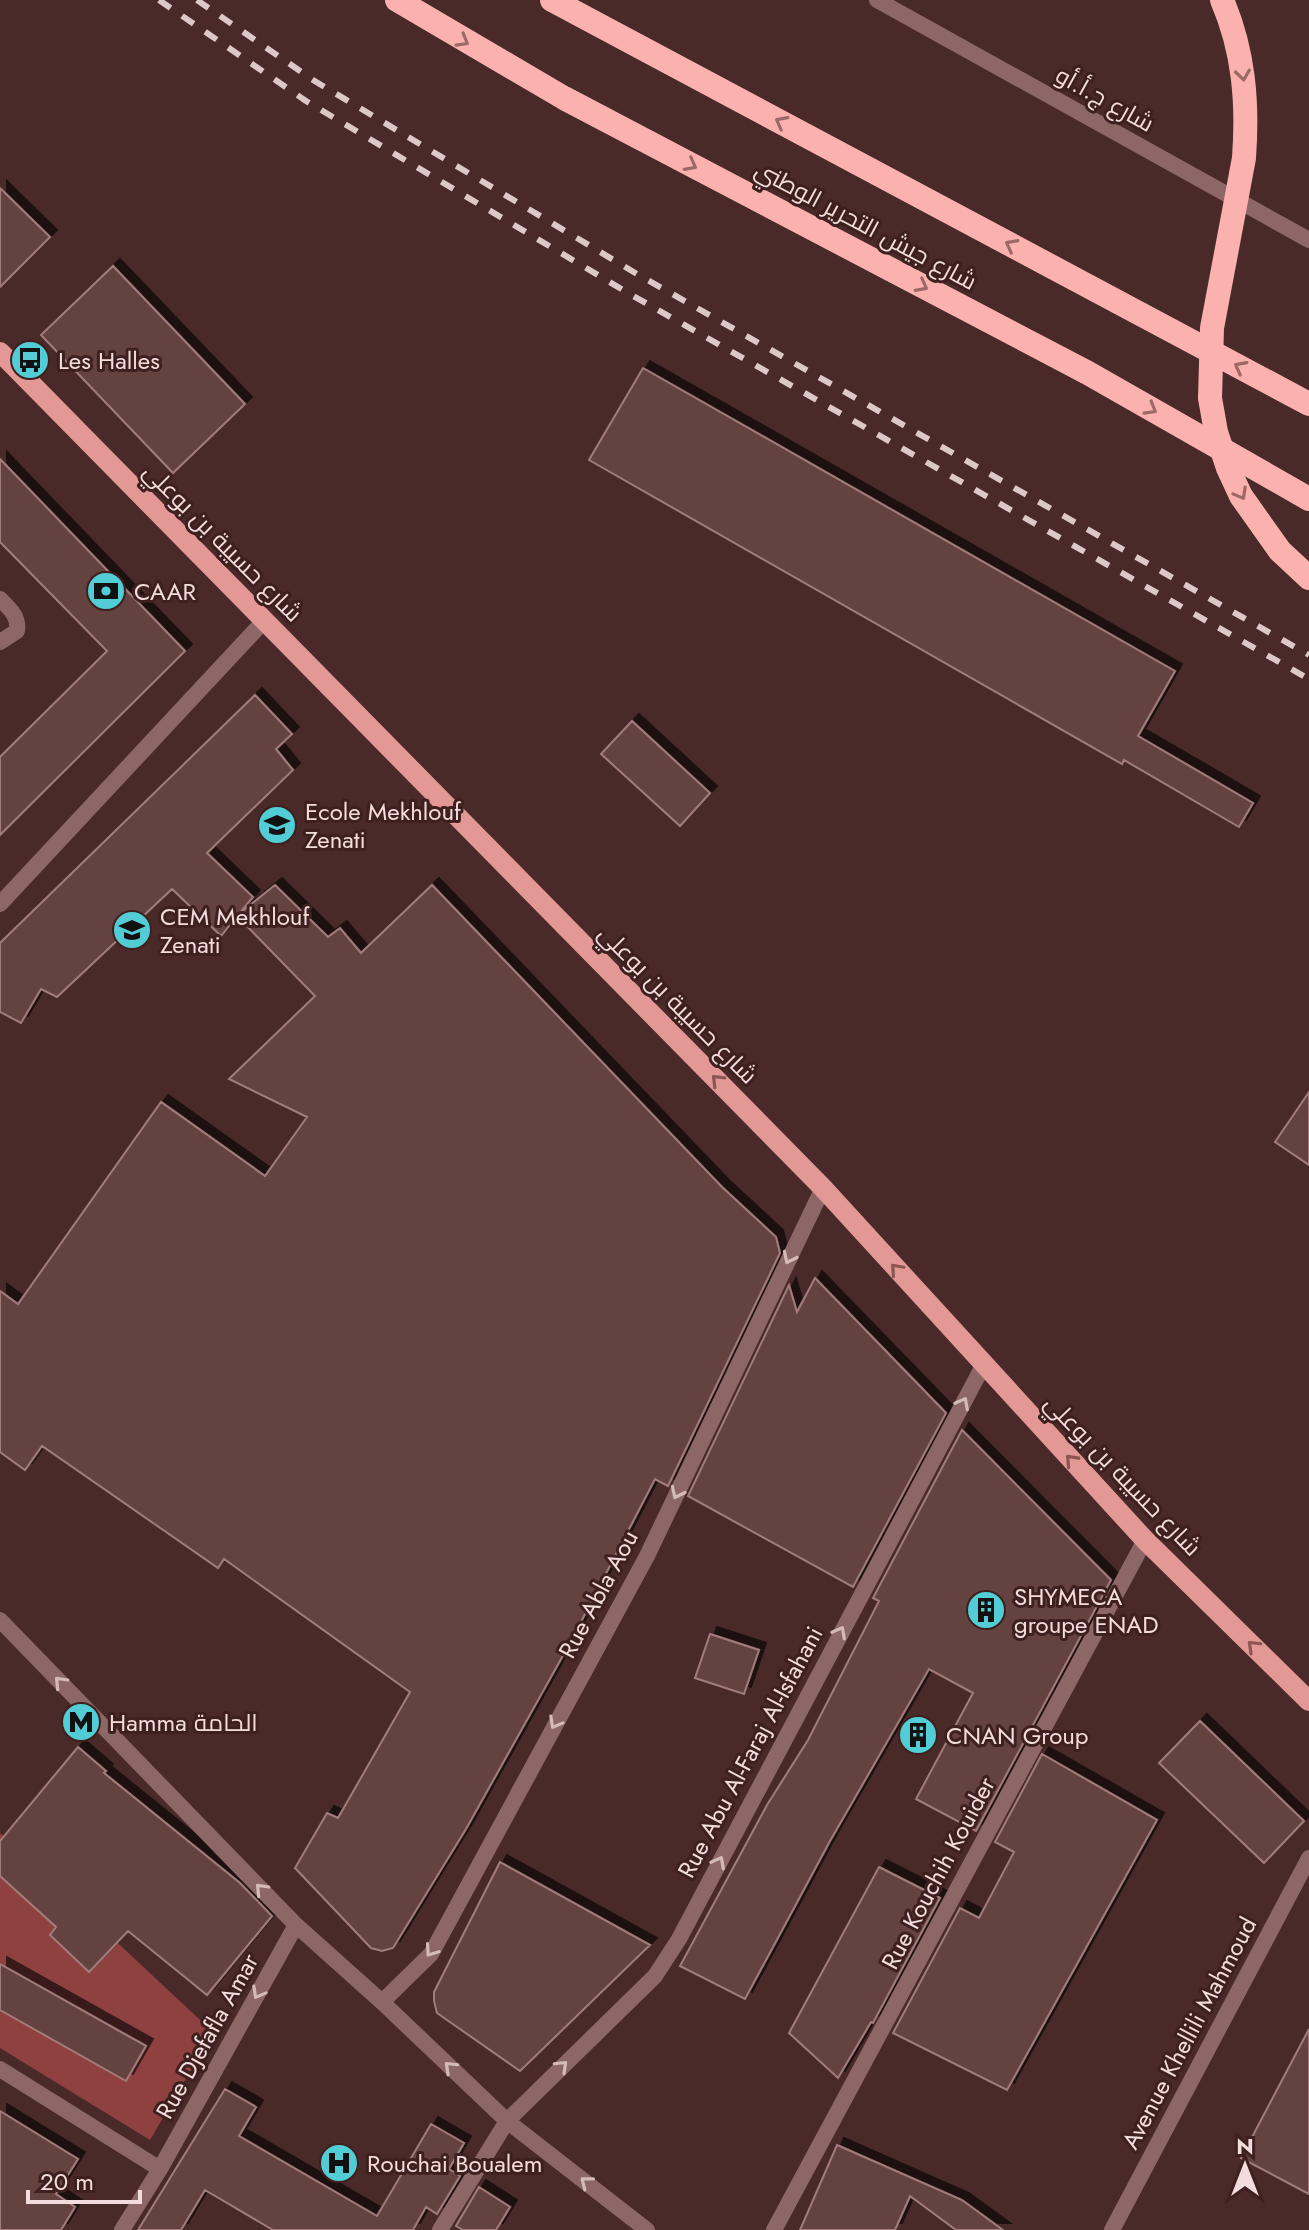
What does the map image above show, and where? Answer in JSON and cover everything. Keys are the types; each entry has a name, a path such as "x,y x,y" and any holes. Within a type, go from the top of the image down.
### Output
{"highway":[{"name":"شارع جيش التحرير الوطني","path":"397,0 564,98 1088,373 1309,499"},
{"path":"552,0 1309,404"},
{"path":"1222,0 1237,40 1244,74 1246,131 1244,158 1212,328 1210,398 1220,444 1241,496 1280,551 1309,578"}],"main road":[{"name":"شارع حسيبة بن بوعلي","path":"0,352 823,1188 1145,1540 1309,1701"}],"street":[{"name":"شارع ج.أ.أو","path":"877,0 1309,240"},
{"path":"0,599 16,615 18,623 17,631 0,642"},
{"path":"0,904 264,621"},
{"name":"Rue Abla Aou","path":"382,2002 431,1954 647,1556 823,1188"},
{"name":"Rue Abu Al-Faraj Al-Isfahani","path":"440,2230 507,2121 655,1976 679,1939 983,1366"},
{"name":"Rue Kouchih Kouider","path":"774,2230 1145,1540"},
{"path":"0,1620 296,1925 507,2121 647,2230"},
{"name":"Avenue Khellili Mahmoud","path":"1112,2230 1309,1858"},
{"name":"Rue Djefafla Amar","path":"122,2230 160,2169 296,1925"},
{"path":"0,2069 160,2169"}],"shaded area":[{"path":"0,1833 213,2032 150,2140 0,2048"}],"building":[{"path":"0,188 50,237 0,287"},
{"path":"113,266 245,404 173,473 41,335"},
{"path":"643,368 1175,671 1138,736 1253,803 1239,827 1124,760 1122,764 589,460"},
{"path":"0,459 185,651 0,835 0,757 107,651 0,542"},
{"path":"255,695 292,734 276,749 293,770 207,853 253,897 239,914 275,885 328,937 340,928 361,953 432,885 722,1187 776,1237 780,1253 668,1486 655,1479 570,1643 466,1829 393,1948 382,1951 371,1948 295,1868 327,1813 338,1818 410,1692 224,1559 218,1568 42,1446 25,1470 0,1452 0,1291 18,1304 161,1102 265,1176 307,1117 229,1079 315,996 237,916 221,936 172,889 57,997 41,989 21,1023 0,1012 0,943"},
{"path":"632,721 710,793 680,826 601,754"},
{"path":"1309,1092 1309,1165 1275,1142"},
{"path":"815,1278 946,1413 853,1587 688,1496 789,1285 797,1312"},
{"path":"962,1430 1111,1580 976,1831 916,1799 973,1693 929,1669 830,1841 745,1999 680,1966 767,1805 808,1740 879,1601 873,1598"},
{"path":"710,1634 759,1650 744,1694 695,1678"},
{"path":"1200,1721 1304,1821 1264,1863 1159,1763"},
{"path":"78,1747 106,1771 104,1773 240,1883 272,1916 207,1995 128,1931 89,1972 50,1935 56,1927 0,1876 0,1841"},
{"path":"1042,1754 1157,1820 1007,2090 893,2033 960,1908 979,1918 1014,1852 995,1842"},
{"path":"500,1862 650,1945 520,2071 437,2013 434,2001 434,1992"},
{"path":"879,1867 940,1898 873,2023 838,2078 789,2033"},
{"path":"0,1964 146,2046 126,2081 0,2010"},
{"path":"1309,2029 1309,2194 1241,2158"},
{"path":"225,2089 256,2107 239,2136 377,2216 431,2124 464,2143 449,2169 460,2176 437,2214 426,2207 413,2230 273,2230 205,2190 181,2230 138,2230"},
{"path":"0,2111 78,2159 56,2194 75,2207 61,2230 0,2230"},
{"path":"837,2145 962,2200 1003,2230 956,2230 910,2196 895,2230 800,2230"},
{"path":"479,2187 510,2207 496,2230 463,2230 456,2226"}],"railway":[{"path":"159,0 306,101 628,293 1309,679"},
{"path":"197,0 313,80 637,274 1309,655"}],"place":[{"name":"Les Halles","path":"30,360"},
{"name":"CAAR","path":"106,591"},
{"name":"Ecole Mekhlouf Zenati","path":"277,825"},
{"name":"CEM Mekhlouf Zenati","path":"132,930"},
{"name":"SHYMECA groupe ENAD","path":"986,1610"},
{"name":"Hamma الحامة","path":"81,1722"},
{"name":"CNAN Group","path":"918,1735"},
{"name":"Rouchai Boualem","path":"339,2163"}]}
